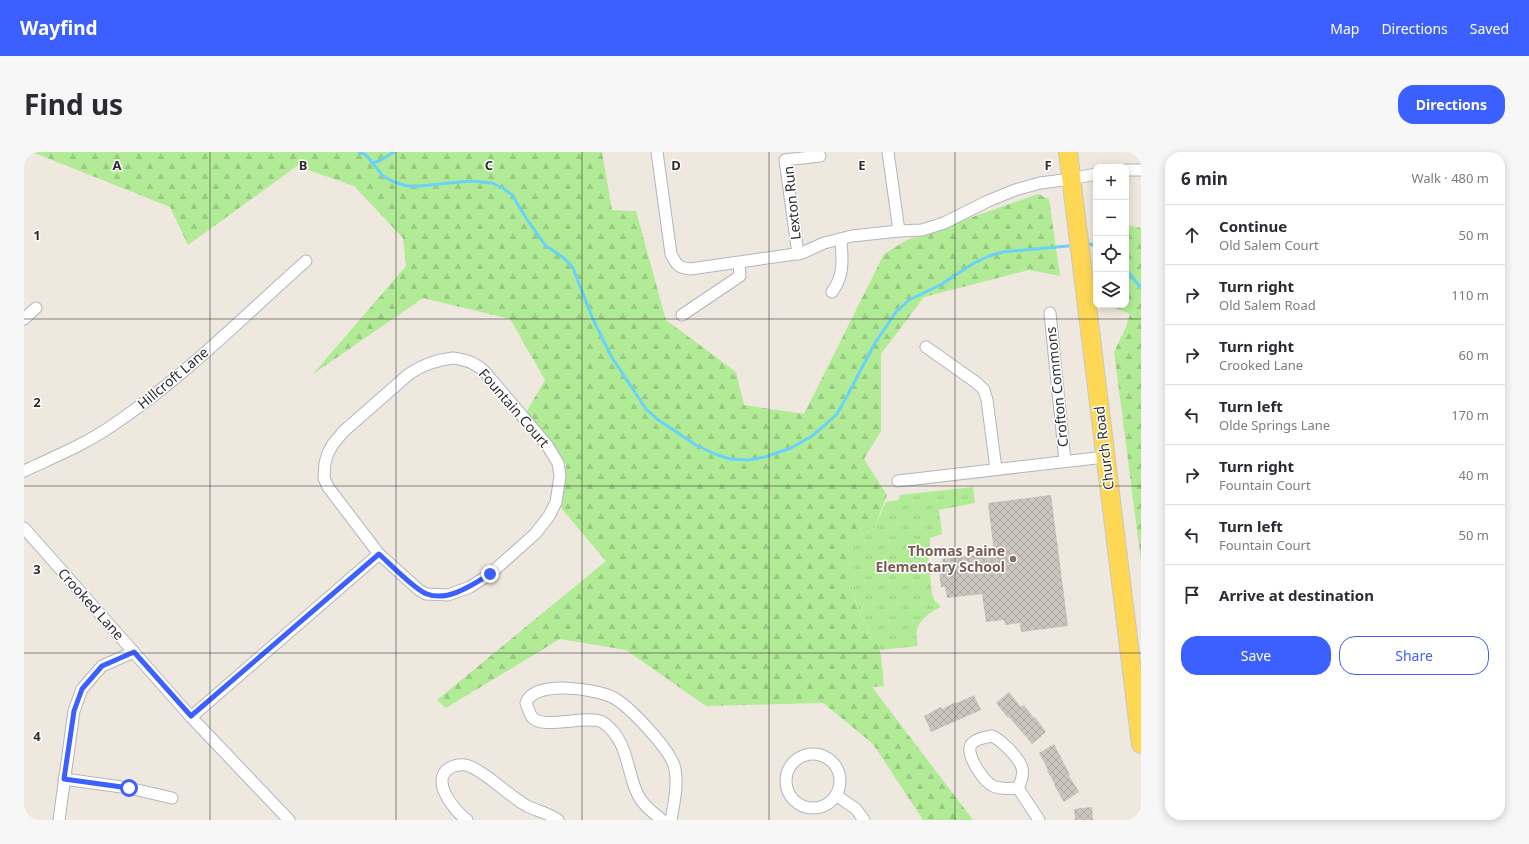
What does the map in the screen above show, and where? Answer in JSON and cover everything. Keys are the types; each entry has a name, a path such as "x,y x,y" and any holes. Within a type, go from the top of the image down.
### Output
{"main road":[{"name":"Church Road","path":"1068,152 1141,744"}],"street":[{"path":"657,152 671,254 681,268 690,269 798,254 824,243 841,239 899,231 922,230 944,223 1014,190 1040,183 1093,175"},
{"path":"888,152 899,231"},
{"name":"Lexton Run","path":"798,254 785,160 820,156"},
{"path":"1129,170 1141,170"},
{"path":"832,292 839,284 842,272 841,239"},
{"name":"Hillcroft Lane","path":"24,472 88,440 112,426 149,400 183,372 306,261"},
{"path":"682,314 740,276 738,263"},
{"path":"24,319 36,308"},
{"name":"Crofton Commons","path":"1050,313 1065,461"},
{"path":"926,347 977,383 984,390 988,400 996,470"},
{"name":"Fountain Court","path":"453,358 476,364 484,371 547,445 558,463 560,476 556,502 549,516 535,534 490,574 470,587 448,595 426,594 419,590 379,554 328,487 324,478 325,462 328,453 344,431 409,374 417,369 433,362 453,358"},
{"name":"Crofton Commons","path":"898,481 1105,457"},
{"name":"Crooked Lane","path":"24,528 191,716 289,820"},
{"path":"191,716 379,554"},
{"path":"59,820 74,711 82,689 102,666 134,652"},
{"path":"662,820 640,800 625,751 612,729 601,721 589,720 545,722 538,720 532,717 526,703 527,700 532,695 542,690 554,688 586,690 605,694 624,705 654,735 670,755 675,768 676,788 671,820"},
{"path":"986,736 992,736 999,739 1018,759 1023,768 1023,779 1018,788 1001,789 993,786 986,780 976,767 972,757 970,748 973,743 986,736"},
{"path":"816,754 829,759 835,765 839,773 840,782 836,795 827,804 819,807 811,808 802,805 795,801 790,794 787,781 790,769 802,756 816,754"},
{"path":"467,820 449,801 443,788 442,780 445,772 459,764 468,765 527,806 558,820"},
{"path":"64,779 129,788 172,798"},
{"path":"1018,788 1039,820"},
{"path":"836,795 856,809 864,820"}],"green space":[{"path":"32,152 602,152 612,210 636,211 666,320 736,372 744,405 804,414 884,254 907,240 1038,194 1049,199 1060,276 1029,270 924,297 881,354 881,431 864,459 887,495 874,528 849,542 849,560 854,597 862,618 876,642 881,660 884,686 872,687 973,820 923,820 873,744 823,703 706,706 626,650 560,639 446,708 437,700 606,561 561,508 566,464 524,416 545,380 510,319 423,298 313,374 406,266 403,238 354,186 297,166 188,245 170,207"},
{"path":"1129,226 1141,228 1141,561 1114,352 1126,327 1130,314 1115,308 1129,308"},
{"path":"973,487 975,503 939,510 942,534 930,538 930,548 928,554 932,594 935,601 941,607 934,610 921,622 917,629 918,646 879,650 863,619 854,596 848,566 849,542 874,528 886,502 899,500 900,495"}],"building":[{"path":"1051,495 1068,626 1021,632 1020,623 1005,625 1004,620 986,622 982,594 947,598 945,587 941,587 939,572 943,571 942,559 994,553 988,503"},
{"path":"1009,692 1021,707 1024,705 1046,732 1032,744 996,703"},
{"path":"974,695 981,710 931,732 924,716 941,707 942,709"},
{"path":"1054,744 1070,775 1069,776 1079,792 1064,802 1039,753"},
{"path":"1092,807 1093,820 1075,820 1074,809"}],"waterway":[{"path":"359,152 366,155 383,176 394,182 407,186 471,181 492,183 503,188 512,195 545,245 565,259 573,268 592,317 611,356 646,409 657,419 696,445 730,459 748,460 765,457 791,448 812,436 826,424 837,414 875,343 896,312 909,300 942,284 974,263 989,256 1003,252 1068,246"},
{"path":"373,163 394,152"},
{"path":"1128,272 1141,288"}],"place":[{"name":"Thomas Paine Elementary School","path":"1013,559"}],"route":[{"path":"129,788 64,779 74,711 82,689 102,666 134,652 191,716 379,554 419,590 426,594 435,596 448,595 470,587 490,574"}]}
